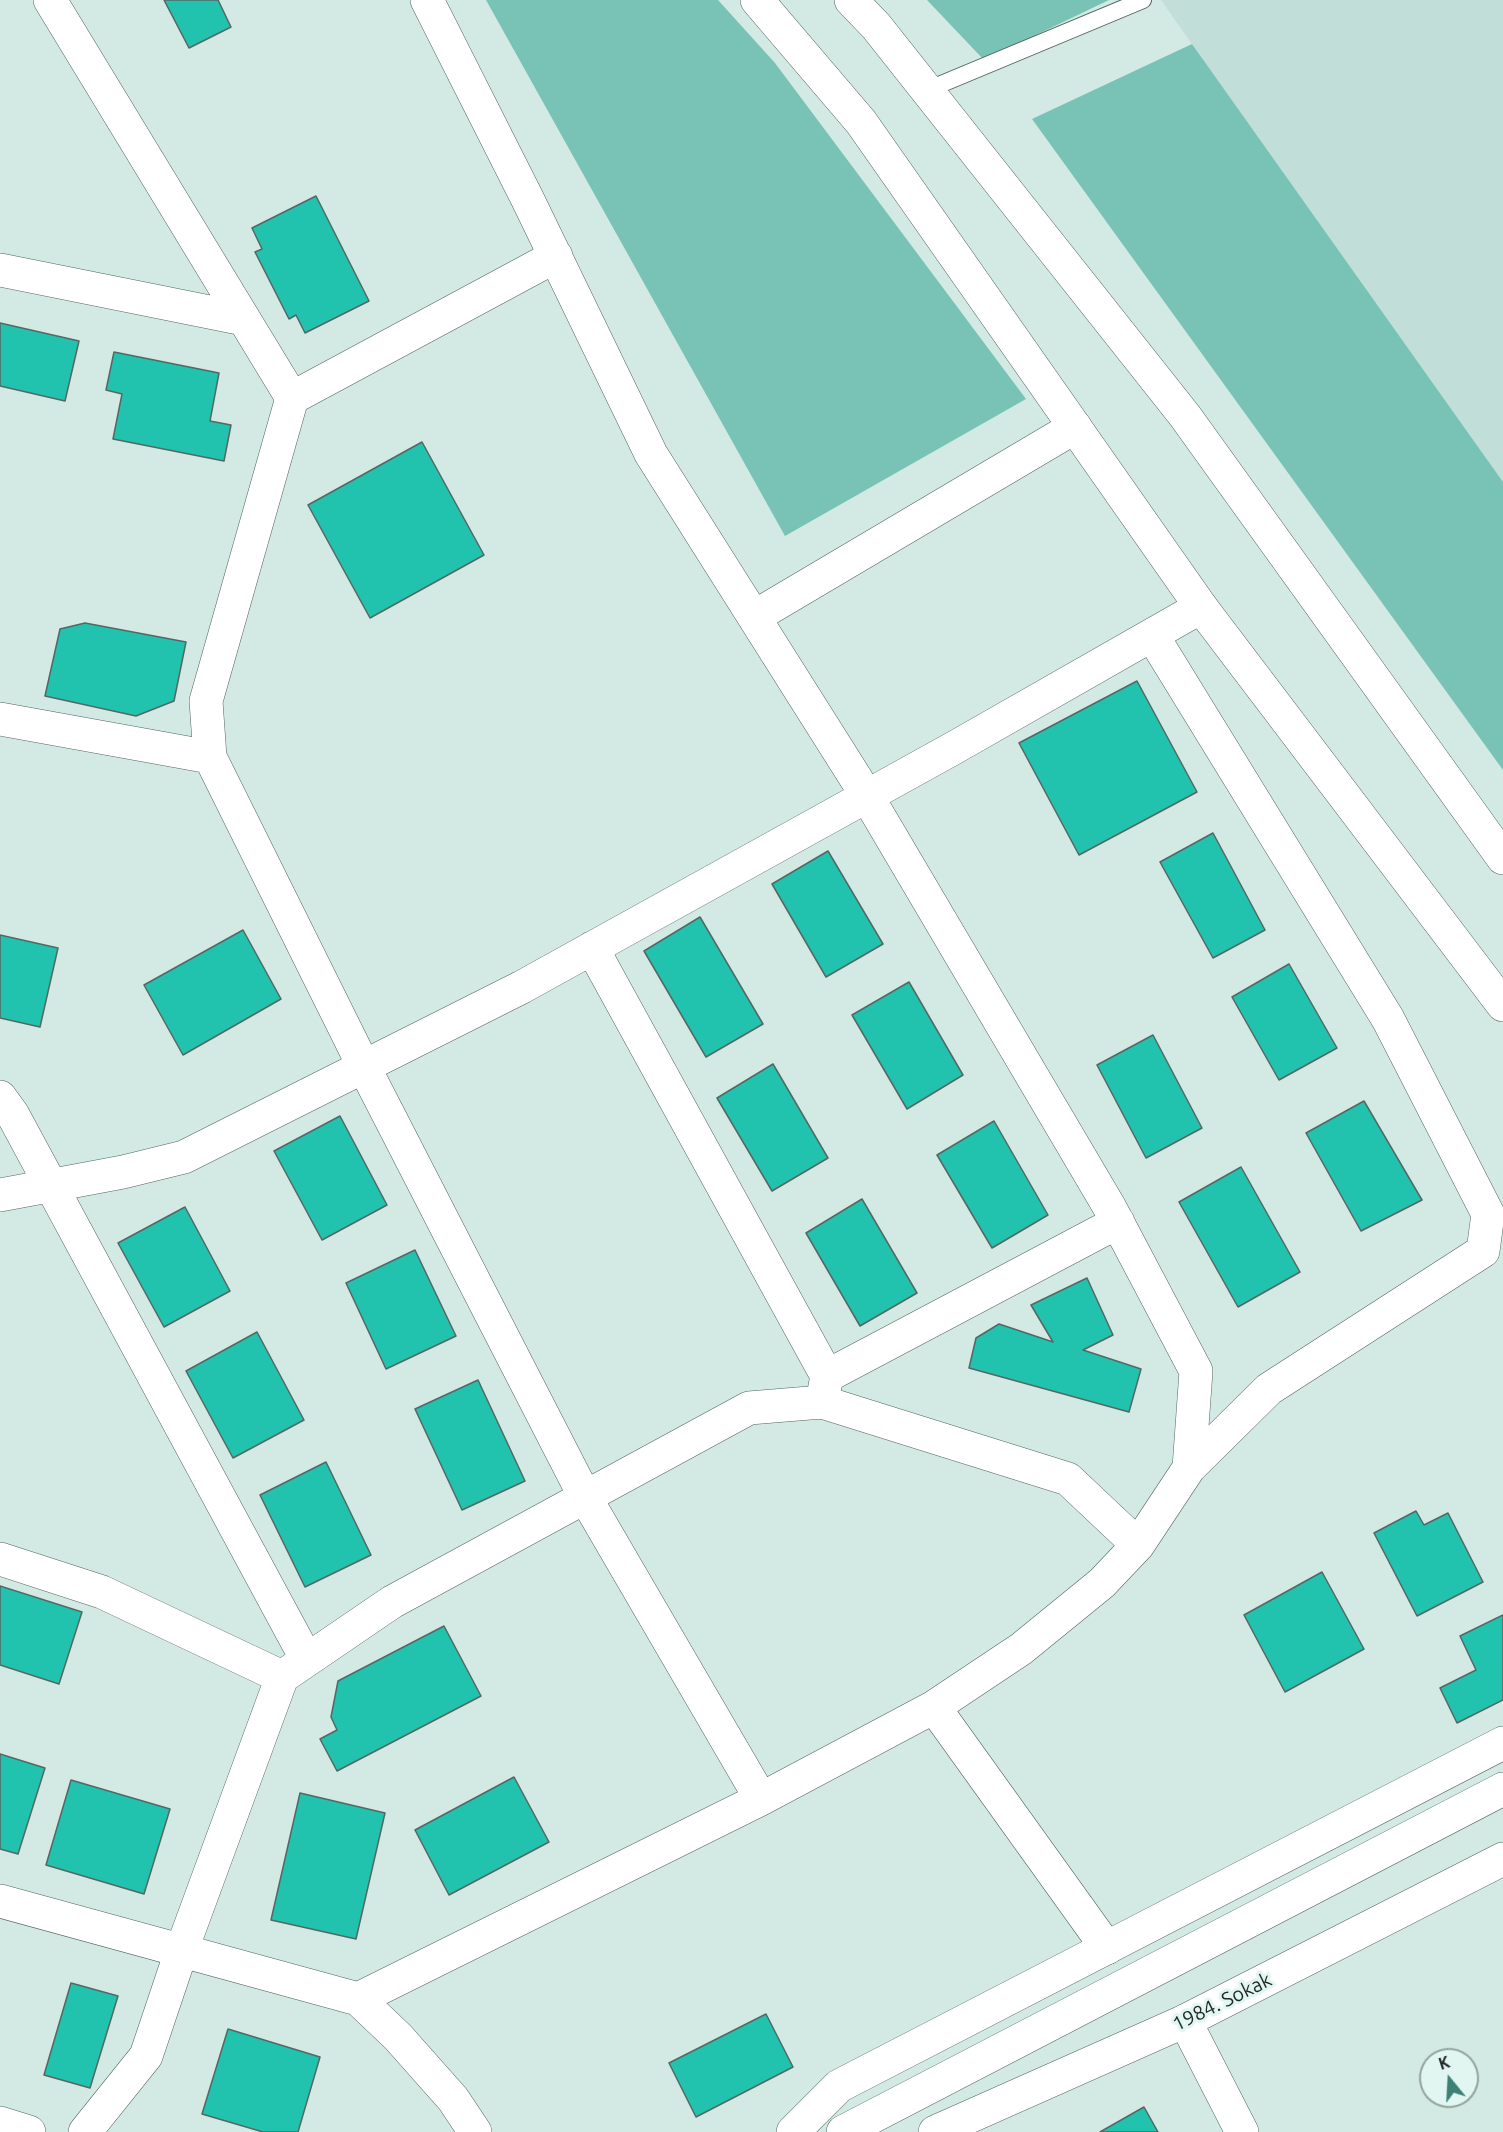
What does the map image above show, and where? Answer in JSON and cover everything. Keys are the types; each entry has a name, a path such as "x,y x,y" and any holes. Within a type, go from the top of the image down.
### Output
{"street":[{"path":"50,0 292,398"},
{"path":"427,0 556,256 651,454 867,796 1118,1222 1196,1371 1189,1468"},
{"path":"757,0 861,122 1201,607 1503,1005"},
{"path":"852,0 927,90 1185,416 1503,858"},
{"path":"556,256 292,398 206,701 210,758 364,1067 585,1497 760,1799"},
{"path":"0,270 244,319"},
{"path":"754,617 1075,427"},
{"path":"0,1195 184,1157 522,987 867,796 1201,607"},
{"path":"358,1999 760,1799 934,1707 1022,1649 1102,1583 1138,1545 1189,1468 1269,1389 1483,1251 1488,1214 1388,1018 1152,635"},
{"path":"0,719 210,758"},
{"path":"592,948 824,1389 1068,1479 1138,1545"},
{"path":"0,1097 14,1115 295,1669"},
{"path":"85,2132 146,2056 182,1949 295,1669 392,1602 585,1497 749,1408 824,1389 1118,1222"},
{"path":"0,1558 102,1592 295,1669"},
{"path":"934,1707 1107,1948"},
{"path":"793,2132 839,2086 1503,1743"},
{"path":"843,2132 1503,1789"},
{"name":"1984. Sokak","path":"934,2132 1185,2021 1503,1859"},
{"path":"0,1901 358,1999 398,2037 453,2099 475,2132"},
{"path":"1185,2021 1242,2132"},
{"path":"0,2123 29,2132"}],"lane":[{"path":"927,90 1143,0"}],"shaded area":[{"path":"1161,0 1503,0 1503,482 1192,44"}],"green space":[{"path":"486,0 718,0 775,63 1026,399 785,536"},
{"path":"927,0 1109,0 984,60"},
{"path":"1192,44 1503,482 1503,770 1032,119"}],"building":[{"path":"164,0 218,0 231,27 189,48"},
{"path":"316,196 369,301 305,333 296,315 289,319 255,252 262,249 252,228"},
{"path":"0,323 79,341 65,401 0,386"},
{"path":"114,352 219,373 210,421 231,425 224,461 113,439 122,394 106,390"},
{"path":"422,442 484,555 370,618 308,505"},
{"path":"85,623 186,642 174,701 136,716 45,696 60,629"},
{"path":"1137,681 1197,792 1079,855 1019,743"},
{"path":"1213,833 1265,930 1213,958 1160,862"},
{"path":"828,851 883,944 826,977 772,884"},
{"path":"700,917 763,1024 706,1057 644,951"},
{"path":"243,930 281,999 183,1055 144,985"},
{"path":"0,935 58,948 40,1027 0,1018"},
{"path":"1289,964 1337,1048 1279,1080 1232,997"},
{"path":"909,982 963,1075 907,1109 852,1015"},
{"path":"1153,1035 1202,1128 1146,1158 1097,1065"},
{"path":"773,1064 828,1158 772,1191 717,1098"},
{"path":"1364,1101 1422,1200 1361,1231 1306,1133"},
{"path":"340,1116 387,1205 322,1240 274,1151"},
{"path":"994,1121 1048,1215 992,1248 937,1155"},
{"path":"1241,1167 1300,1272 1238,1307 1179,1202"},
{"path":"862,1199 917,1293 860,1326 806,1233"},
{"path":"185,1207 230,1291 164,1327 118,1243"},
{"path":"415,1250 456,1336 386,1369 346,1283"},
{"path":"1087,1278 1113,1335 1083,1350 1141,1369 1129,1412 969,1368 976,1338 999,1324 1053,1342 1031,1305"},
{"path":"257,1332 304,1420 233,1458 186,1371"},
{"path":"478,1380 525,1481 462,1510 415,1409"},
{"path":"326,1462 371,1555 305,1587 260,1495"},
{"path":"1416,1511 1424,1525 1448,1513 1483,1582 1417,1616 1374,1533"},
{"path":"1322,1572 1364,1649 1285,1692 1244,1615"},
{"path":"0,1586 82,1612 59,1684 0,1665"},
{"path":"1503,1615 1503,1700 1457,1723 1440,1688 1476,1670 1460,1636"},
{"path":"444,1626 481,1696 337,1771 320,1739 337,1730 331,1717 338,1681"},
{"path":"0,1754 45,1768 18,1854 0,1849"},
{"path":"514,1777 549,1842 449,1895 415,1830"},
{"path":"71,1780 170,1809 144,1894 46,1865"},
{"path":"300,1793 385,1813 356,1939 271,1920"},
{"path":"71,1983 118,1996 90,2088 44,2075"},
{"path":"766,2014 793,2067 696,2117 669,2063"},
{"path":"228,2029 320,2057 298,2132 263,2132 202,2114"},
{"path":"1144,2107 1158,2132 1100,2132"}]}
